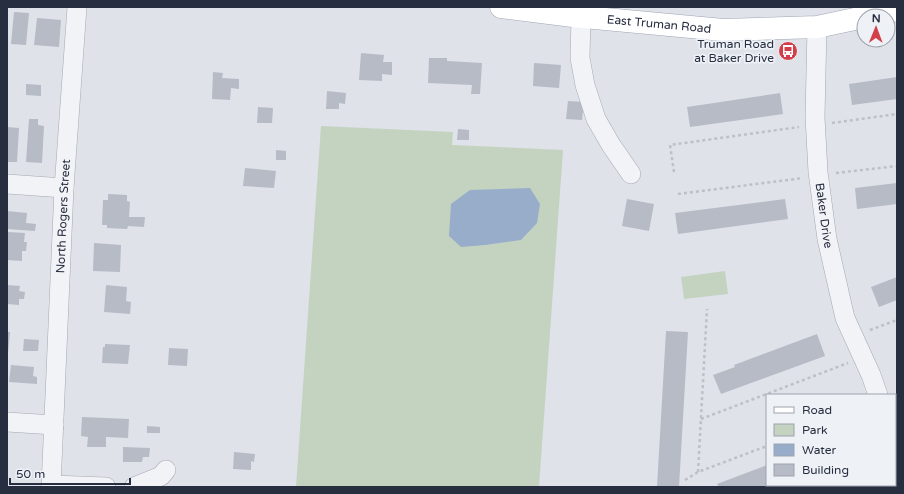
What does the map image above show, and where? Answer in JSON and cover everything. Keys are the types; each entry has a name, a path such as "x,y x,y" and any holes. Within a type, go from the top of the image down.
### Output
{"main road":[{"name":"East Truman Road","path":"501,7 576,13 723,30 817,27 856,19"}],"street":[{"name":"North Rogers Street","path":"51,486 64,188 77,7"},
{"path":"576,13 580,58 585,85 596,119 630,174"},
{"name":"Baker Drive","path":"817,27 815,117 818,172 827,239 845,318 871,375 878,394"},
{"path":"7,184 64,188"},
{"path":"7,422 54,425"},
{"path":"134,487 161,476 166,470"},
{"path":"51,486 106,487"}],"path":[{"path":"832,123 897,114"},
{"path":"674,172 670,145 802,126"},
{"path":"829,174 897,166"},
{"path":"678,194 804,177"},
{"path":"698,472 707,309"},
{"path":"870,330 897,320"},
{"path":"701,418 849,362"},
{"path":"685,480 698,472 766,446"}],"green space":[{"path":"321,126 453,132 452,145 563,150 539,487 296,487"},
{"path":"725,271 728,294 684,299 681,277"}],"water":[{"path":"530,188 540,204 537,223 521,240 461,247 449,236 451,204 470,190"}],"building":[{"path":"14,12 29,13 26,45 11,44"},
{"path":"37,18 61,20 59,47 34,45"},
{"path":"361,53 384,55 383,62 392,62 392,75 382,74 382,81 359,80"},
{"path":"429,58 447,58 447,61 482,63 480,94 471,94 472,85 428,83"},
{"path":"534,63 561,65 559,88 533,86"},
{"path":"213,72 223,73 222,78 239,79 239,89 231,88 230,100 212,99"},
{"path":"897,77 897,99 852,105 849,84"},
{"path":"26,84 41,85 41,96 26,95"},
{"path":"327,91 346,93 345,104 339,103 339,109 326,109"},
{"path":"780,93 783,114 690,127 687,107"},
{"path":"568,101 584,102 582,120 566,119"},
{"path":"258,107 273,108 272,123 257,123"},
{"path":"29,119 38,119 38,125 44,126 42,163 26,162"},
{"path":"7,127 19,128 17,162 7,162"},
{"path":"458,129 469,130 469,140 457,140"},
{"path":"276,150 286,151 286,160 276,160"},
{"path":"245,168 276,171 274,188 243,186"},
{"path":"897,183 897,204 857,209 855,188"},
{"path":"108,194 127,195 127,201 130,202 129,217 145,217 144,227 128,226 127,229 107,228 107,225 102,225 103,200 108,200"},
{"path":"627,199 654,204 649,231 622,226"},
{"path":"785,199 788,219 678,234 675,213"},
{"path":"7,211 27,213 26,223 36,224 35,231 7,229"},
{"path":"8,232 25,233 24,242 27,242 26,251 22,251 22,261 7,260"},
{"path":"94,243 121,245 120,272 93,271"},
{"path":"897,277 897,300 879,307 871,287"},
{"path":"7,285 20,286 19,291 25,292 24,299 19,299 19,305 7,304"},
{"path":"106,285 127,287 126,301 131,302 130,314 104,312"},
{"path":"666,331 688,332 679,487 657,487"},
{"path":"7,332 10,332 8,354 7,354"},
{"path":"817,334 825,356 721,394 713,375 735,367 734,365"},
{"path":"24,339 39,340 38,351 23,351"},
{"path":"105,344 130,345 128,364 102,363 103,347 105,347"},
{"path":"169,348 188,349 187,366 168,365"},
{"path":"11,365 34,367 33,376 37,377 37,384 9,382"},
{"path":"82,417 129,419 128,438 106,437 106,447 87,447 88,437 81,436"},
{"path":"147,426 160,427 160,433 147,433"},
{"path":"123,447 150,448 149,457 143,457 142,462 123,462"},
{"path":"234,452 255,454 254,462 251,461 251,470 233,469"},
{"path":"766,465 766,486 777,486 719,487 717,484"},
{"path":"846,486 869,486 869,487"}],"place":[{"name":"Truman Road at Baker Drive","path":"788,51"}]}
